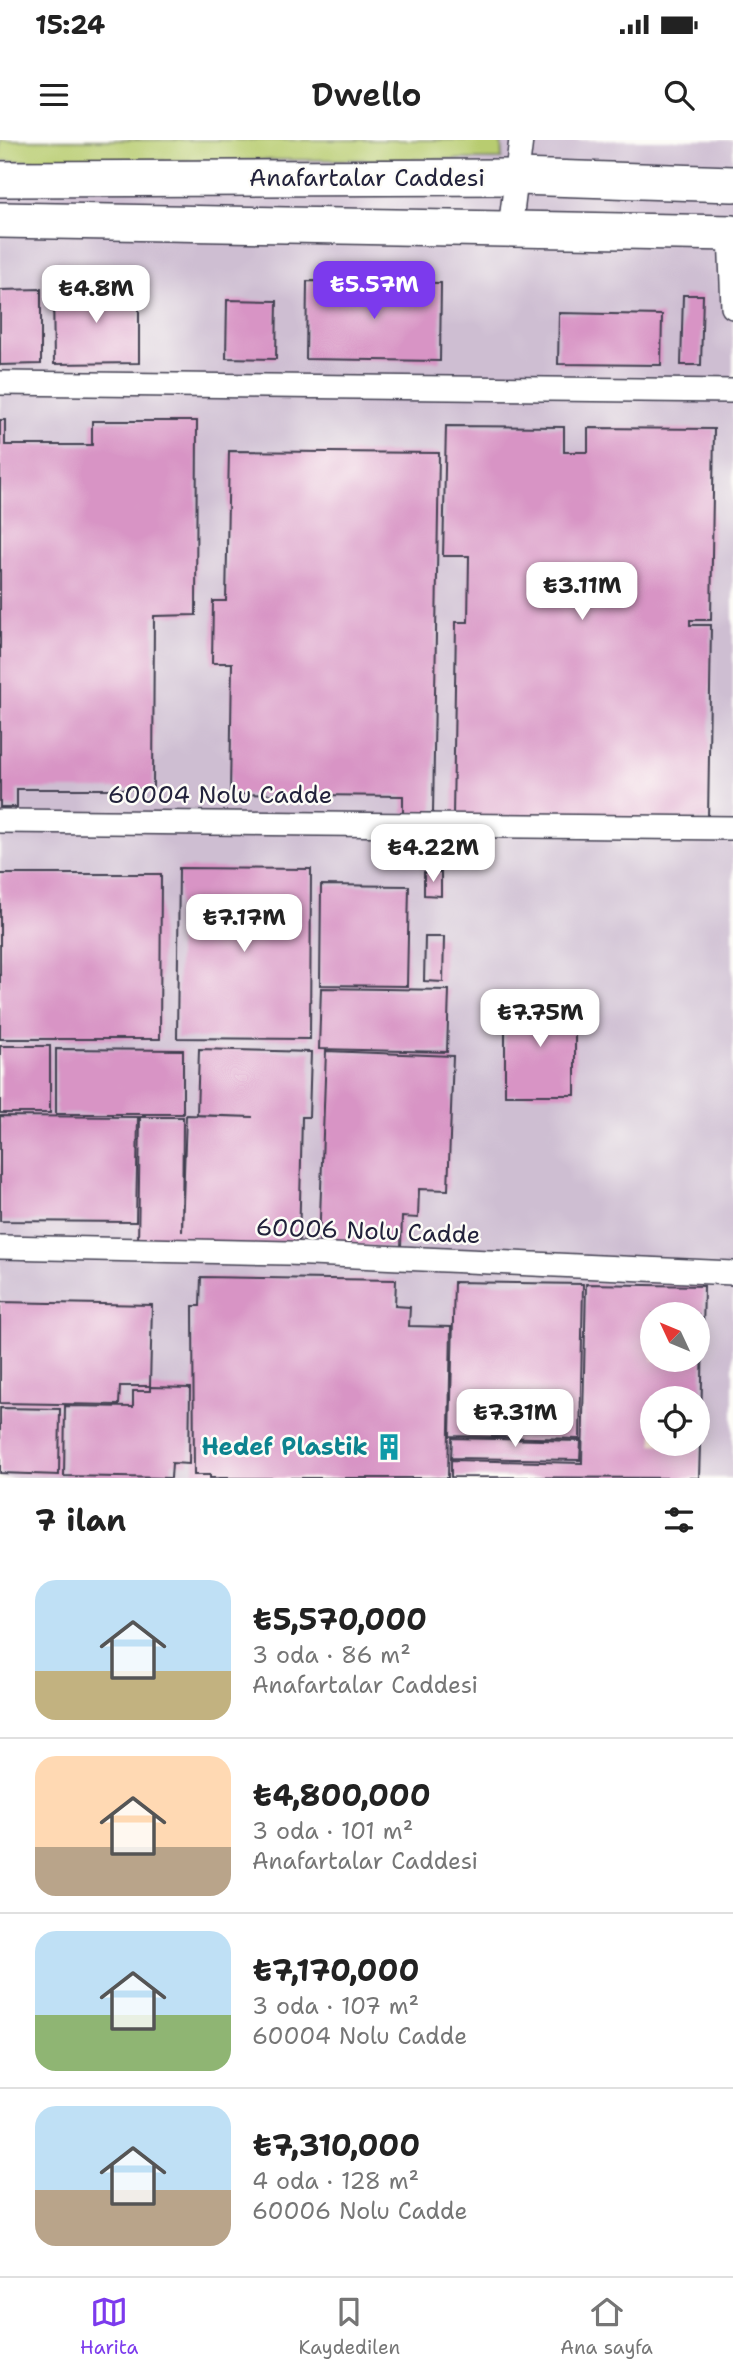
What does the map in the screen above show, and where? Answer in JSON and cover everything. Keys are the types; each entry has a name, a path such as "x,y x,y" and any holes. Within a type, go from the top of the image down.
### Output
{"main road":[{"name":"Anafartalar Caddesi","path":"0,179 518,177 733,184"},
{"name":"Anafartalar Caddesi","path":"0,220 732,233"}],"street":[{"path":"510,229 521,140"},
{"path":"732,233 733,307"},
{"path":"0,383 733,391"},
{"name":"60004 Nolu Cadde","path":"0,821 733,828"},
{"name":"60006 Nolu Cadde","path":"0,1247 288,1253 733,1273"}],"shaded area":[{"path":"0,140 733,140 733,1478 0,1478"}],"green space":[{"path":"0,140 501,140 502,159 0,161"}],"building":[{"path":"307,281 441,283 440,361 306,359"},
{"path":"139,286 139,363 54,364 53,287"},
{"path":"41,289 41,364 0,365 0,290"},
{"path":"683,295 703,295 701,365 681,365"},
{"path":"227,300 277,301 276,359 226,358"},
{"path":"559,313 662,315 661,365 558,364"},
{"path":"0,420 5,420 5,445 92,445 92,421 197,421 196,615 154,616 153,789 17,789 17,807 0,807"},
{"path":"446,426 564,427 564,452 588,452 588,428 714,429 711,620 690,620 690,625 711,625 708,820 453,817 456,622 468,622 469,556 443,556"},
{"path":"229,451 439,453 433,813 403,813 403,796 230,794 232,663 212,663 213,601 226,601"},
{"path":"179,868 311,869 310,1039 177,1038"},
{"path":"424,872 441,872 441,896 424,895"},
{"path":"0,874 161,874 160,1039 0,1039"},
{"path":"321,885 409,886 407,986 320,985"},
{"path":"425,937 444,937 443,982 424,981"},
{"path":"321,988 449,990 447,1052 319,1049"},
{"path":"505,1004 575,1004 575,1095 505,1095"},
{"path":"0,1046 50,1046 50,1113 0,1113"},
{"path":"56,1049 183,1050 183,1114 56,1114"},
{"path":"199,1049 311,1052 309,1117 302,1117 299,1246 138,1245 140,1117 183,1117 182,1232 186,1115 253,1117 197,1115"},
{"path":"326,1051 453,1056 448,1190 419,1189 418,1218 402,1217 401,1247 319,1245"},
{"path":"0,1116 138,1117 136,1222 0,1221"},
{"path":"201,1277 396,1280 395,1306 410,1307 409,1326 451,1327 448,1478 210,1478 210,1475 194,1475 193,1306 200,1306"},
{"path":"454,1282 583,1284 580,1439 450,1436"},
{"path":"586,1284 704,1286 704,1302 640,1302 640,1372 702,1372 702,1386 640,1386 640,1456 700,1456 699,1478 451,1477 451,1460 582,1463"},
{"path":"0,1302 152,1305 150,1386 120,1386 119,1405 0,1403"},
{"path":"150,1387 190,1388 189,1464 172,1463 171,1478 64,1476 65,1406 133,1407 133,1391 150,1391"},
{"path":"0,1408 60,1409 59,1475 0,1473"},
{"path":"452,1438 581,1441 580,1460 451,1458"}],"place":[{"name":"Hedef Plastik","path":"389,1447"}]}
